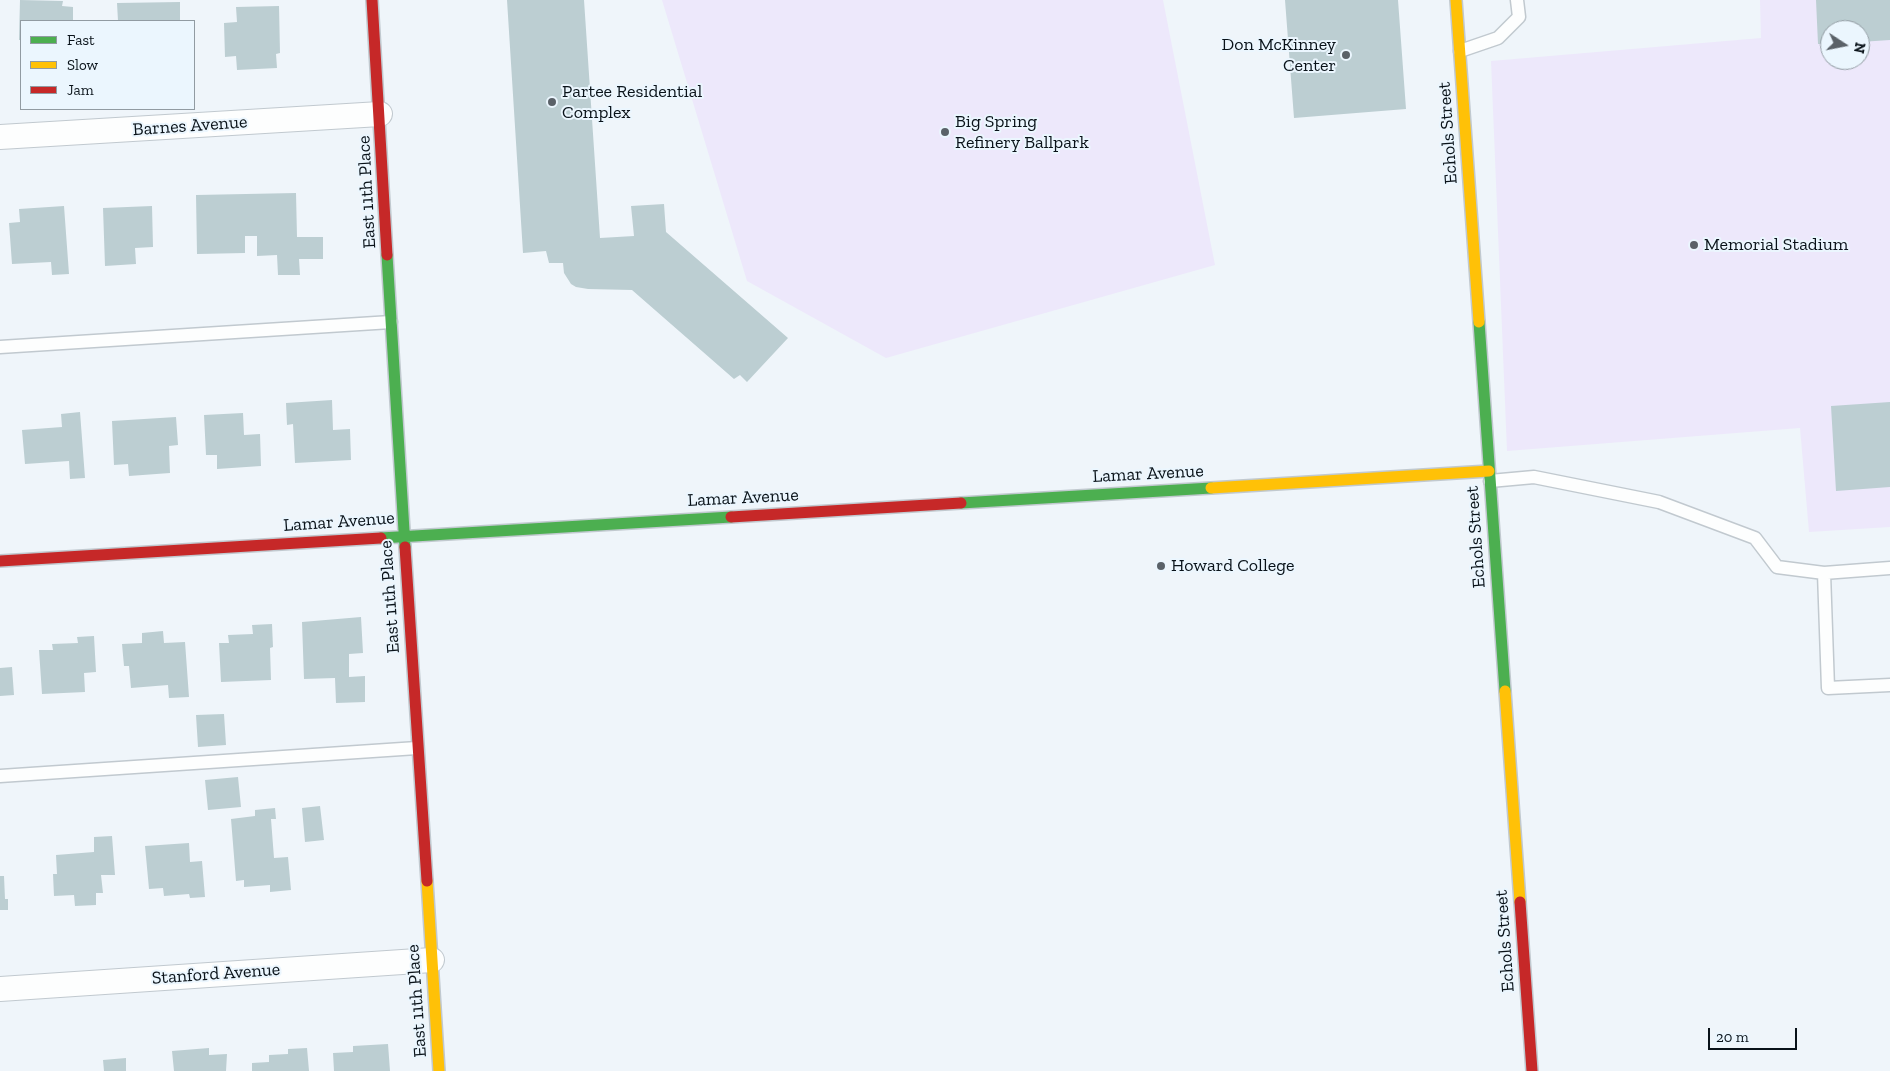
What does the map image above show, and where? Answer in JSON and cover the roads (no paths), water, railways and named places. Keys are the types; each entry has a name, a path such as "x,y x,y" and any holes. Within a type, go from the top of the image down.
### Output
{"street":[{"name":"East 11th Place","path":"372,0 404,536 439,1071"},
{"name":"Echols Street","path":"1456,0 1532,1071"},
{"name":"Barnes Avenue","path":"0,137 380,114"},
{"name":"Lamar Avenue","path":"0,561 404,536 1489,476"},
{"name":"Stanford Avenue","path":"0,989 432,960"}],"lane":[{"path":"1460,51 1498,38 1518,17 1517,0"},
{"path":"0,347 392,322"},
{"path":"1489,476 1534,477 1659,502 1755,538 1777,567 1824,573 1890,568"},
{"path":"1824,573 1828,688 1890,685"},
{"path":"0,776 418,748"}],"place":[{"name":"Don McKinney Center","path":"1346,55"},
{"name":"Partee Residential Complex","path":"552,102"},
{"name":"Big Spring Refinery Ballpark","path":"945,132"},
{"name":"Memorial Stadium","path":"1694,245"},
{"name":"Howard College","path":"1161,566"}]}
